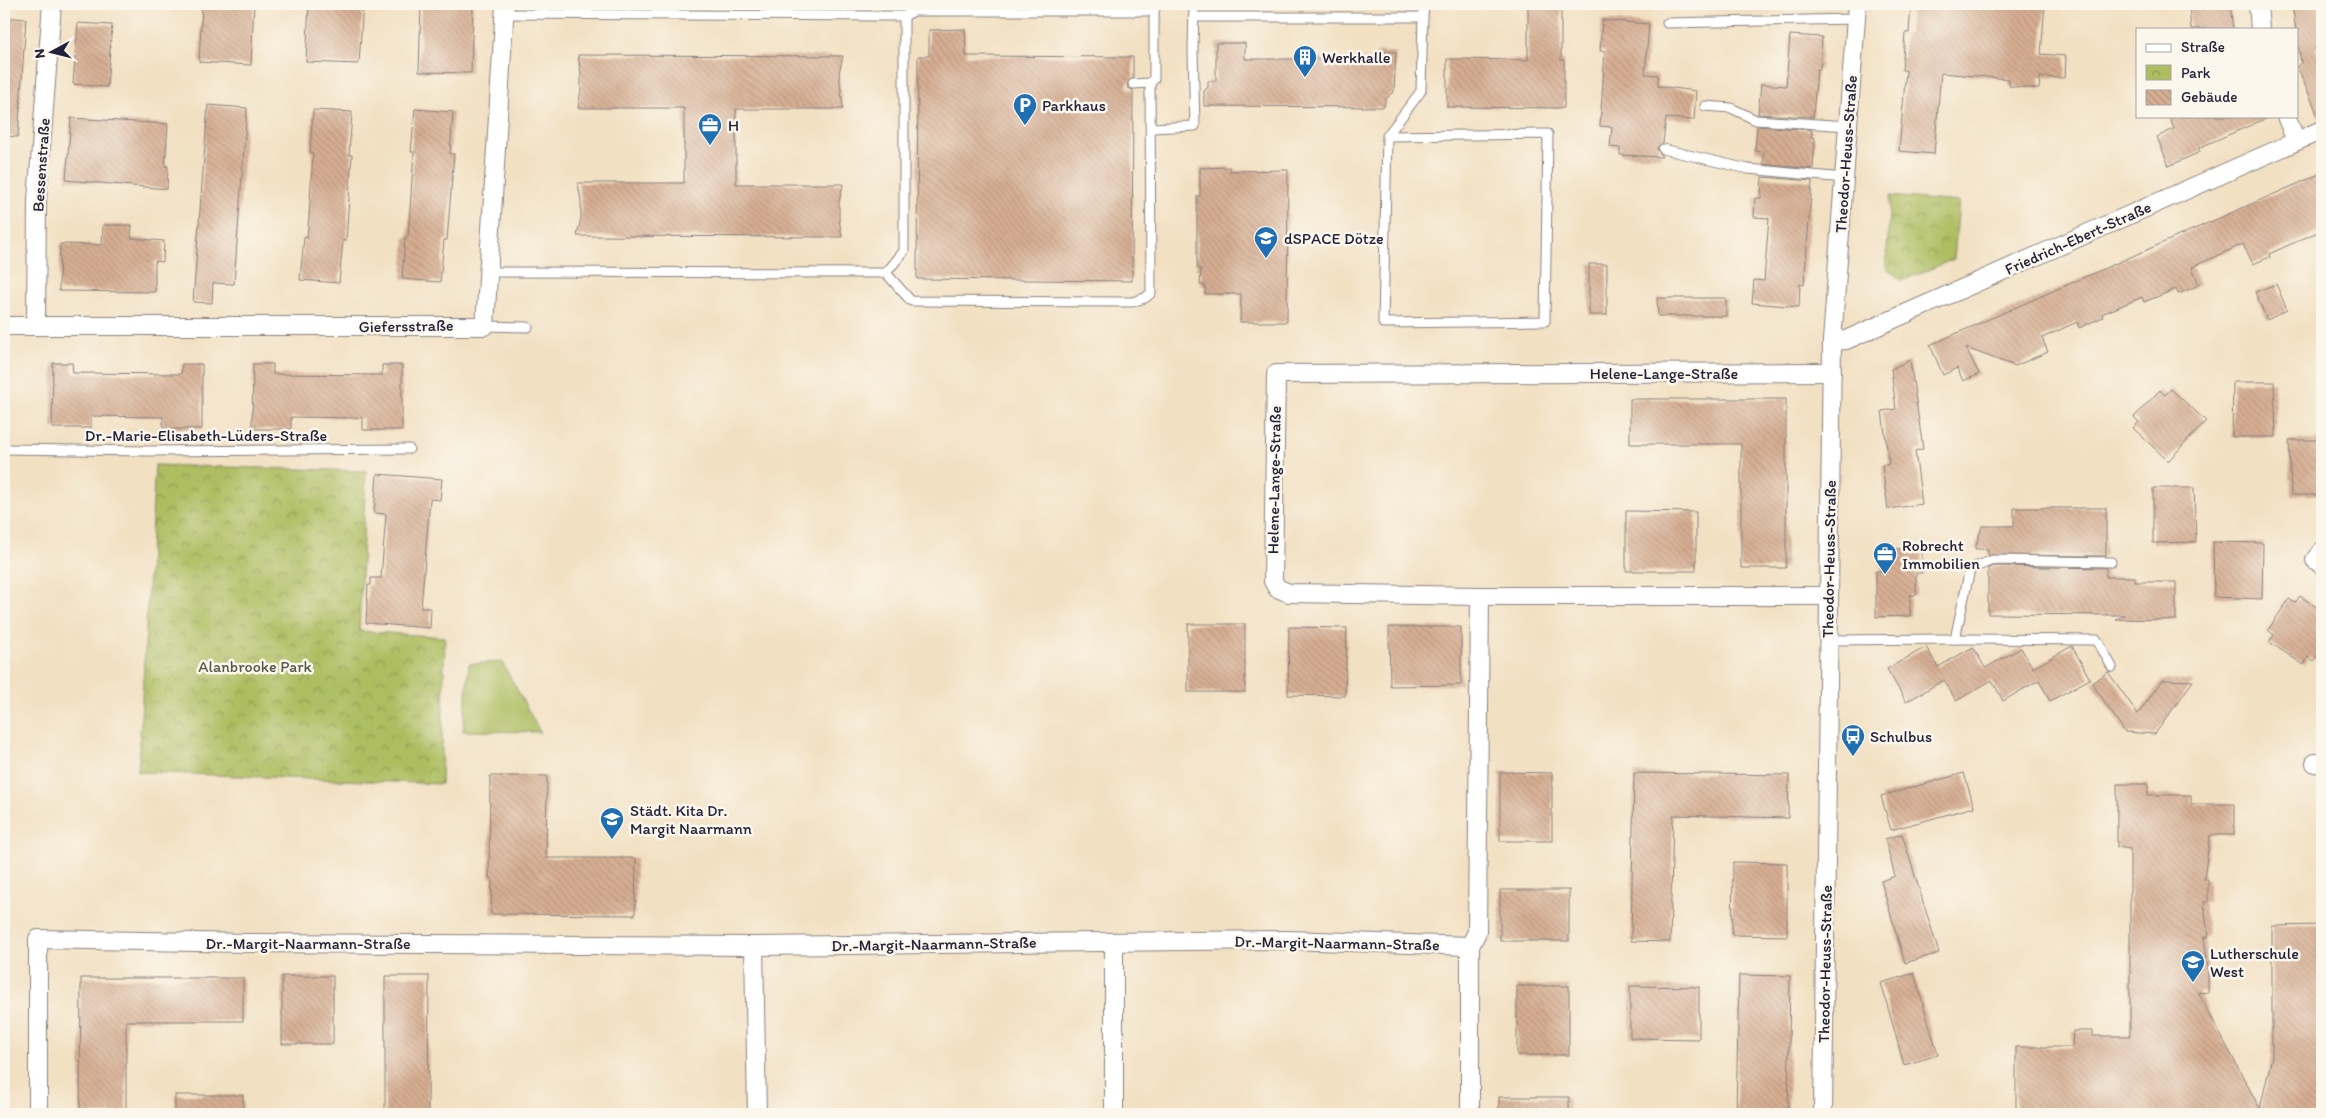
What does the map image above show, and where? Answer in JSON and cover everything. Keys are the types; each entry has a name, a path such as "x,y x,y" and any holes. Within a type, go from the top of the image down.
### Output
{"street":[{"name":"Bessenstraße","path":"36,326 37,200 52,4"},
{"path":"2258,4 2260,28"},
{"path":"485,326 505,9"},
{"name":"Theodor-Heuss-Straße","path":"1823,1114 1832,341 1857,11"},
{"path":"2287,118 2296,142"},
{"name":"Friedrich-Ebert-Straße","path":"1832,341 1846,340 2322,130"},
{"name":"Giefersstraße","path":"4,326 210,328 485,326"},
{"name":"Helene-Lange-Straße","path":"1829,596 1480,596 1290,593 1276,588 1273,580 1276,374 1832,372"},
{"path":"2322,551 2315,560 2322,565"},
{"path":"1470,1114 1470,946 1477,932 1480,596"},
{"name":"Dr.-Margit-Naarmann-Straße","path":"38,1114 38,939 248,943 754,946 1287,940 1470,946"},
{"path":"1114,942 1114,1114"},
{"path":"754,946 757,1114"}],"lane":[{"path":"1151,128 1195,126 1194,4"},
{"path":"1387,136 1548,134 1545,321 1383,323 1387,136 1421,91 1424,4"},
{"path":"505,9 904,16 914,11 1155,8 1154,79 1150,83 1151,293 1145,298 1132,302 911,301 886,272"},
{"path":"1667,24 1857,11"},
{"path":"488,272 886,272 904,252 904,16"},
{"path":"1194,17 1423,18"},
{"path":"1133,84 1150,83"},
{"path":"1705,106 1731,108 1756,120 1848,126"},
{"path":"1663,149 1748,170 1844,178"},
{"path":"485,326 528,327"},
{"name":"Dr.-Marie-Elisabeth-Lüders-Straße","path":"4,449 140,451 409,449"},
{"path":"1955,638 1970,569 1993,560 2111,562"},
{"path":"1828,640 1955,638 2097,640 2112,667"}],"green space":[{"path":"1890,196 1959,202 1954,259 1902,281 1886,268"},
{"name":"Alanbrooke Park","path":"155,465 366,471 359,631 445,637 441,784 138,772"},
{"path":"502,662 540,732 463,731 469,664"}],"building":[{"path":"213,4 254,4 251,65 199,62 202,5 212,6"},
{"path":"309,4 363,4 359,64 306,62"},
{"path":"421,4 473,4 471,73 419,72"},
{"path":"1528,4 1561,4 1561,60 1564,60 1564,108 1447,107 1447,59 1528,60"},
{"path":"1911,4 2045,4 2041,54 2066,56 2065,78 2040,77 2039,89 2009,86 2009,79 1941,73 1934,154 1899,151 1906,70 1902,70 1905,33 1909,33"},
{"path":"2189,4 2230,4 2233,28 2191,28"},
{"path":"2292,4 2322,4 2322,46 2315,48 2322,65 2322,120 2320,120 2298,68 2298,65 2301,63 2298,28 2296,28"},
{"path":"4,17 26,19 18,137 4,136"},
{"path":"1602,20 1649,24 1645,74 1658,75 1658,86 1696,91 1694,120 1666,118 1663,143 1657,148 1662,157 1620,155 1620,148 1610,147 1612,127 1600,126 1605,51 1600,51"},
{"path":"78,23 112,25 107,87 73,84"},
{"path":"965,29 966,56 1133,57 1133,78 1127,84 1128,88 1133,90 1132,281 917,279 918,56 929,56 929,30"},
{"path":"1790,35 1822,37 1820,70 1817,69 1813,117 1758,114 1761,84 1786,86"},
{"name":"Werkhalle","path":"1216,43 1245,43 1245,59 1371,59 1379,52 1396,52 1394,91 1385,100 1384,107 1204,106 1204,91 1208,87 1208,81 1216,81"},
{"name":"H","path":"578,55 843,56 839,73 843,109 736,109 736,184 843,184 839,202 842,237 577,236 581,218 578,183 684,183 684,108 578,108 581,73"},
{"path":"208,105 247,108 234,284 213,283 212,303 193,302"},
{"path":"415,109 453,112 450,154 454,154 447,240 444,240 440,282 402,279 405,237 408,237 414,152 411,152"},
{"path":"313,110 352,112 349,155 352,155 346,241 343,240 339,283 300,280 304,237 307,238 309,216 313,153 310,152"},
{"path":"71,118 168,124 165,166 168,166 167,189 66,180"},
{"path":"2170,118 2267,118 2198,148 2200,152 2169,166 2157,137 2174,129"},
{"path":"1757,126 1812,130 1811,137 1815,138 1813,169 1763,164 1764,152 1755,151"},
{"path":"1230,167 1230,171 1288,170 1287,322 1240,322 1241,294 1205,294 1205,285 1200,285 1201,269 1197,269 1197,196 1200,196 1200,168"},
{"path":"2322,173 2322,230 2269,254 2270,257 2253,264 2243,244 2192,267 2199,285 2178,294 2176,289 2144,302 2142,297 2102,314 2103,317 2079,328 2077,322 2042,338 2048,352 2015,366 1966,348 1979,374 1963,381 1957,368 1943,375 1930,345"},
{"path":"1762,177 1812,181 1804,285 1800,284 1799,307 1752,303 1754,280 1764,281 1769,218 1754,217 1755,198 1761,198"},
{"path":"103,225 132,225 131,238 164,241 163,262 155,261 155,292 59,291 60,244 102,245"},
{"path":"1589,264 1607,264 1607,315 1589,315"},
{"path":"2276,284 2287,310 2267,320 2255,292"},
{"path":"1657,298 1726,298 1726,316 1658,316"},
{"path":"1910,360 1923,449 1915,451 1922,504 1888,509 1882,465 1889,464 1882,411 1896,409 1891,369"},
{"path":"53,363 72,363 73,373 181,374 182,364 202,364 202,429 163,429 163,417 91,416 91,428 52,428"},
{"path":"253,364 273,364 273,374 382,375 382,365 402,365 402,430 363,430 363,418 291,417 291,429 252,429"},
{"path":"2233,382 2274,382 2276,437 2232,437"},
{"path":"2171,389 2206,421 2168,461 2133,428 2139,422 2134,417 2160,390 2165,395"},
{"path":"1630,399 1786,399 1786,568 1741,568 1741,444 1630,444"},
{"path":"2289,440 2322,440 2322,495 2291,495"},
{"path":"377,474 442,479 440,500 430,499 421,608 431,608 430,628 366,623 368,585 371,585 371,578 381,578 386,514 374,513"},
{"path":"2153,488 2194,488 2196,542 2153,543"},
{"path":"2014,508 2106,508 2106,556 1988,555 1988,549 1975,549 1982,526 2014,526"},
{"path":"1626,511 1696,512 1696,571 1626,571"},
{"path":"2213,542 2263,543 2262,599 2214,597"},
{"path":"1881,549 1922,549 1922,573 1916,573 1916,595 1910,595 1910,616 1876,617 1876,571 1881,571"},
{"path":"1994,566 2106,568 2106,577 2135,577 2135,582 2176,582 2176,620 2116,619 2125,615 1988,614 1988,568"},
{"path":"2300,596 2322,611 2322,649 2314,661 2308,657 2304,665 2269,642 2274,635 2268,630 2289,599 2295,603"},
{"path":"1188,624 1245,624 1245,692 1188,692"},
{"path":"1289,627 1347,628 1345,696 1288,695"},
{"path":"1389,627 1461,627 1461,685 1390,686"},
{"path":"2072,646 2090,679 2050,701 2039,680 2003,701 1992,680 1956,701 1944,680 1906,702 1887,669 1926,647 1938,667 1973,647 1985,668 2021,648 2033,668"},
{"path":"2108,672 2138,714 2162,680 2193,681 2155,734 2125,732 2092,683"},
{"path":"1500,772 1552,773 1552,841 1500,841"},
{"path":"1634,773 1789,775 1788,818 1673,815 1670,942 1631,941"},
{"path":"1964,773 1974,807 1891,830 1881,796"},
{"path":"490,776 547,776 546,858 636,858 635,915 491,914 492,878 489,878"},
{"path":"2117,784 2148,784 2148,795 2191,795 2191,804 2234,804 2234,835 2210,835 2204,879 2208,879 2208,902 2204,902 2208,937 2204,937 2208,967 2208,993 2198,992 2260,1109 2272,1056 2272,926 2322,925 2322,1101 2314,1114 2016,1114 2016,1047 2072,1047 2073,1031 2093,1031 2093,1036 2130,1036 2130,849 2117,847"},
{"path":"1902,834 1939,953 1905,963 1881,881 1895,876 1885,839"},
{"path":"1733,862 1787,863 1787,936 1732,935"},
{"path":"1500,890 1569,890 1569,941 1500,941"},
{"path":"1914,973 1938,1055 1904,1065 1881,983"},
{"path":"1739,975 1790,976 1788,1114 1736,1114"},
{"path":"282,976 333,976 333,1044 282,1044"},
{"path":"385,976 429,976 428,1114 385,1114"},
{"path":"81,978 243,978 243,1021 126,1021 126,1114 80,1114"},
{"path":"1517,986 1569,986 1569,1055 1517,1055"},
{"path":"1630,986 1699,987 1699,1039 1630,1038"},
{"path":"175,1095 243,1095 243,1114 175,1114"},
{"path":"1499,1097 1569,1097 1569,1114 1499,1114"}],"place":[{"name":"Werkhalle","path":"1305,78"},
{"name":"Parkhaus","path":"1025,126"},
{"name":"H","path":"710,146"},
{"name":"dSPACE Dötze","path":"1266,259"},
{"name":"Robrecht Immobilien","path":"1885,575"},
{"name":"Schulbus","path":"1853,757"},
{"name":"Städt. Kita Dr. Margit Naarmann","path":"612,840"},
{"name":"Lutherschule West","path":"2193,983"}]}
